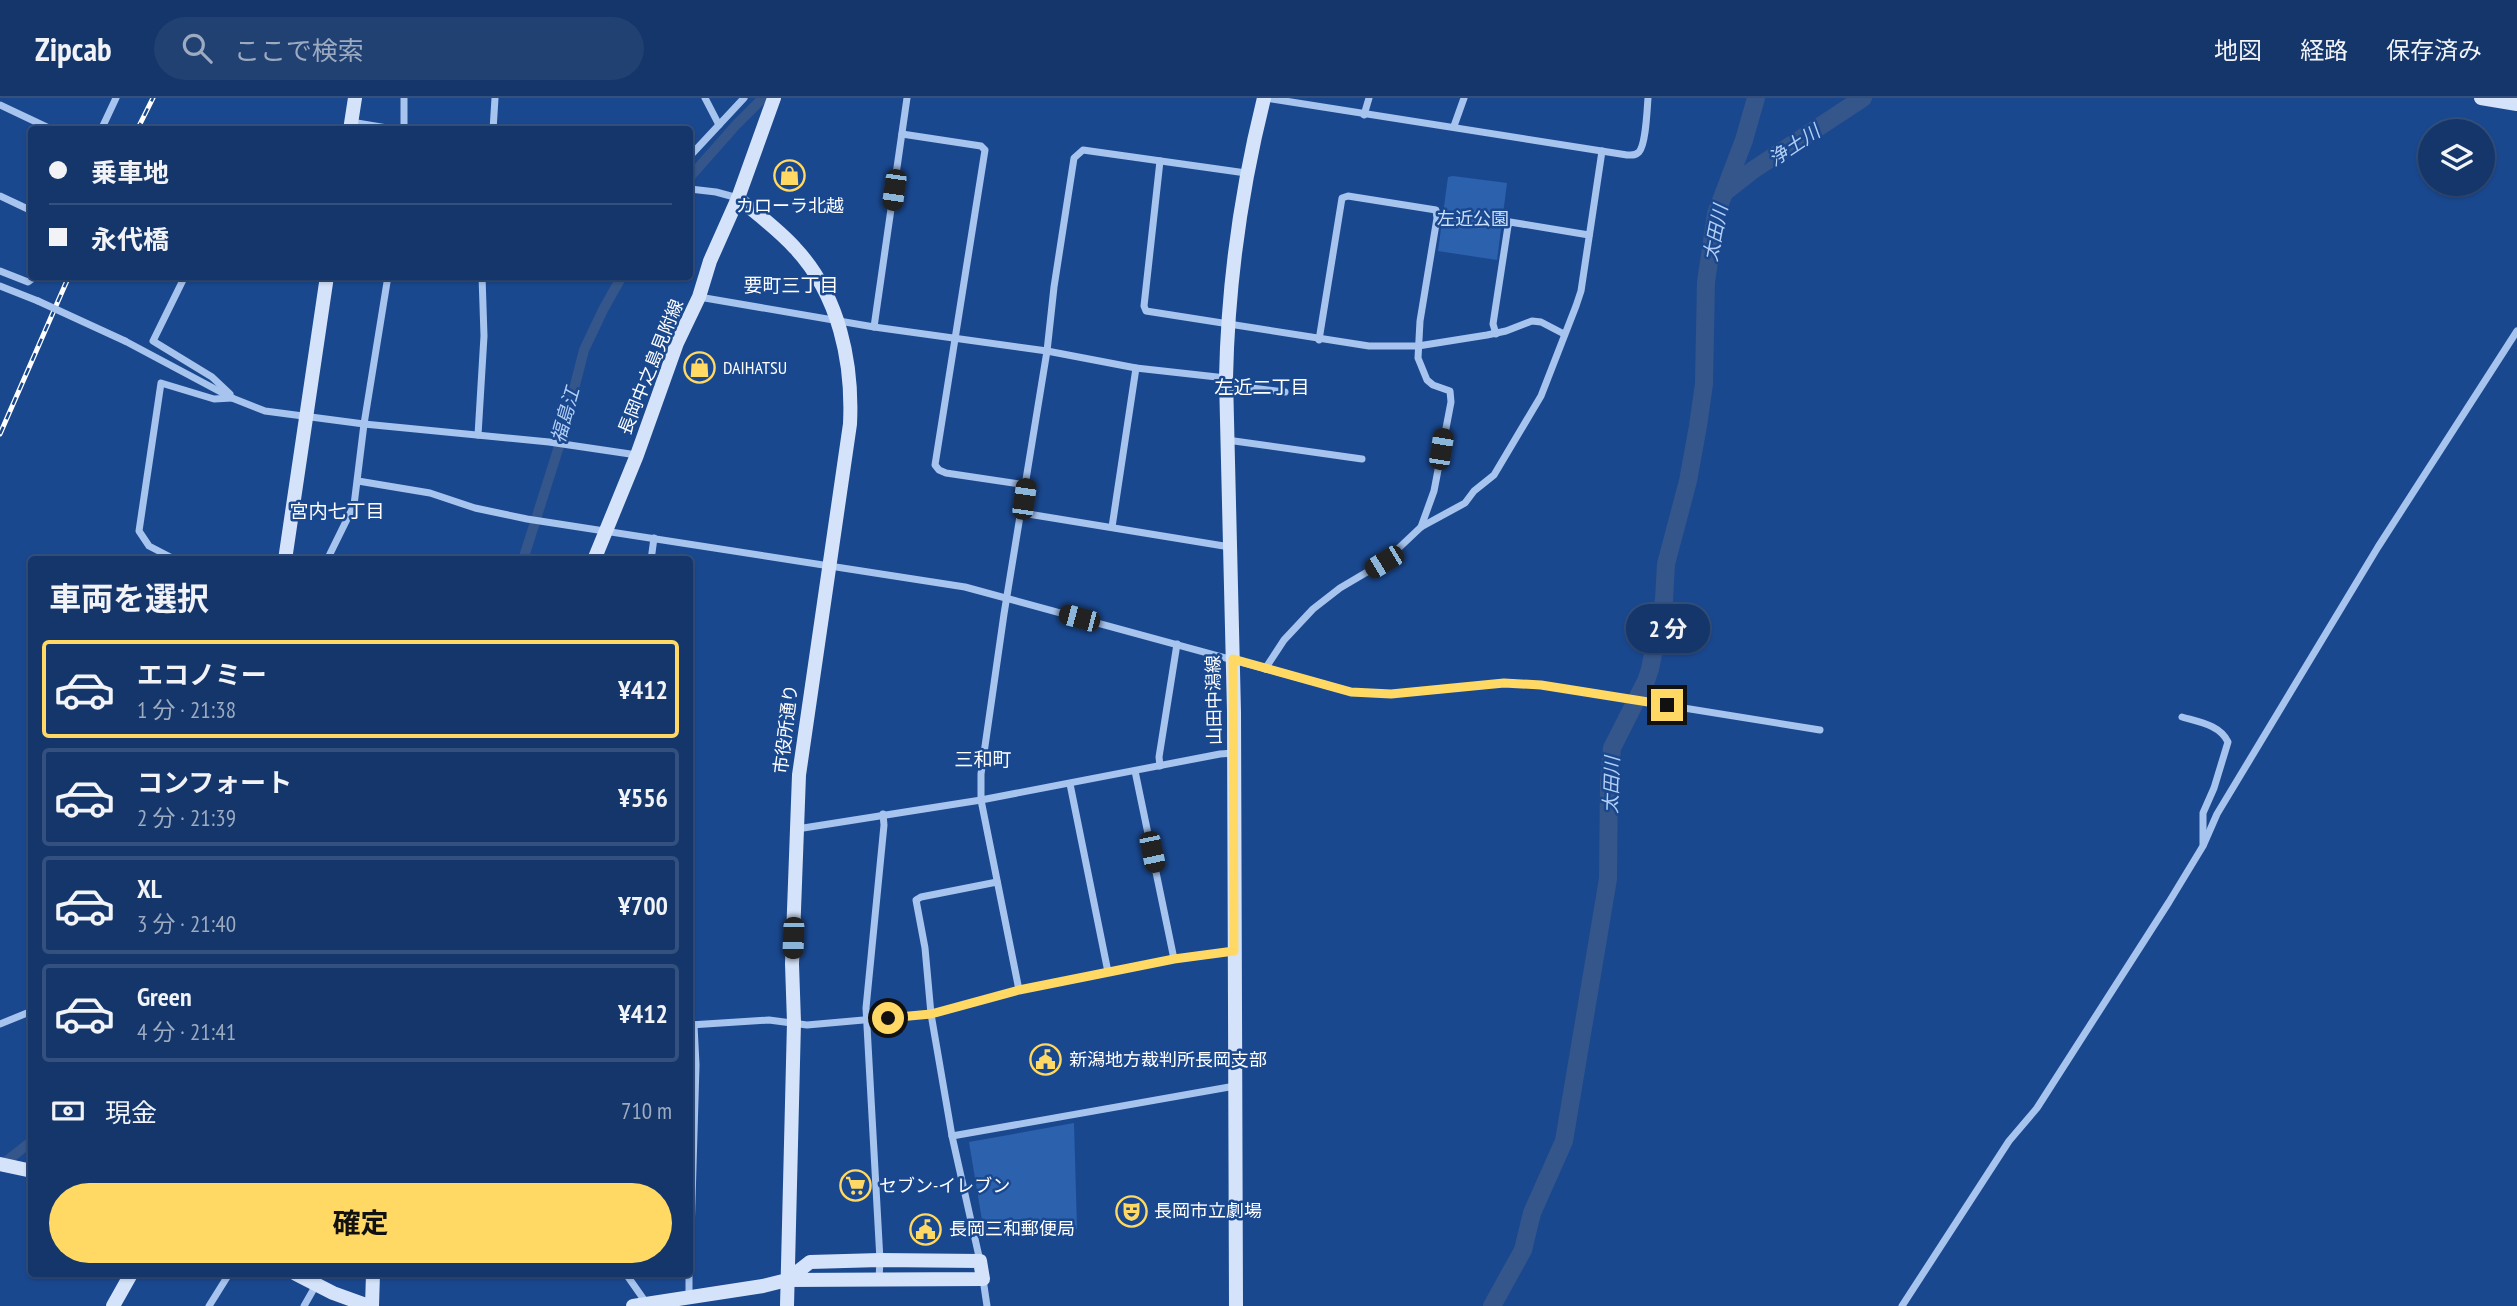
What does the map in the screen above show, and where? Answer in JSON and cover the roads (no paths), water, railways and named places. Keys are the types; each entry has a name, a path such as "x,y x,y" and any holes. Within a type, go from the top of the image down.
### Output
{"street":[{"path":"102,126 116,98"},
{"path":"351,126 355,98"},
{"path":"404,98 404,126"},
{"path":"493,126 495,98"},
{"path":"705,98 719,125"},
{"path":"693,153 744,98"},
{"path":"874,327 907,98"},
{"path":"1265,98 1634,155 1643,144 1648,98"},
{"name":"山田中潟線","path":"1236,1306 1234,753 1227,325 1246,173 1265,98"},
{"path":"1364,114 1369,98"},
{"path":"1454,126 1464,98"},
{"path":"2481,98 2517,104"},
{"path":"0,104 45,126"},
{"name":"長岡中之島見附線","path":"596,556 637,455 677,343 699,297 710,261 738,198 771,104"},
{"path":"902,135 981,146 985,150 936,464 939,470 946,473 1026,485"},
{"path":"1019,990 981,800 981,774 1047,351 1074,158 1083,150 1246,173"},
{"path":"1265,669 1284,640 1308,614 1340,588 1384,562 1422,527 1465,503 1474,491 1494,475 1541,396 1581,291 1602,151"},
{"path":"1160,160 1144,306 1146,311 1360,346 1418,346 1496,334 1532,321 1541,322 1564,334"},
{"path":"693,190 738,198"},
{"path":"0,196 28,209"},
{"path":"1319,340 1342,198 1348,196 1436,210 1437,218 1420,321 1418,358 1427,380 1450,391 1451,401 1434,491 1422,527"},
{"name":"市役所通り","path":"738,198 798,250 818,280 837,320 849,366 851,401 799,775 792,964 794,1022 787,1306"},
{"path":"1496,334 1493,324 1510,222 1590,235"},
{"path":"0,271 28,282 31,280"},
{"path":"183,280 153,341 212,377 224,386 232,398"},
{"path":"286,556 326,280"},
{"path":"329,556 354,505 388,280"},
{"path":"478,435 484,336 482,280"},
{"path":"0,286 125,341 232,398 265,411 364,424 549,442 637,455"},
{"path":"699,297 874,327 1047,351 1285,392"},
{"path":"1902,1306 2009,1141 2037,1108 2169,902 2203,846 2217,814 2364,570 2517,331"},
{"path":"1112,527 1136,368"},
{"path":"169,556 149,545 139,531 161,383 214,399 232,398"},
{"path":"1227,440 1362,460"},
{"path":"358,481 430,493 475,508 527,519 965,587 1351,692 1375,695 1504,683 1567,688 1820,730"},
{"path":"1022,513 1230,547"},
{"path":"652,556 654,538"},
{"path":"1160,766 1159,757 1177,644"},
{"path":"2182,717 2215,729 2224,735 2228,742 2203,813 2203,846"},
{"path":"797,829 981,800 1234,753"},
{"path":"1135,771 1174,959"},
{"path":"1070,783 1108,972"},
{"path":"878,1279 880,1260 866,1020 883,814"},
{"path":"987,1306 980,1261 952,1136 931,1014 925,948 916,901 921,897 997,882"},
{"path":"693,1025 769,1020 807,1025 931,1014 1019,990 1174,959 1234,951"},
{"path":"0,1024 28,1013"},
{"path":"693,1035 696,1065 693,1153"},
{"path":"952,1136 1235,1086"},
{"path":"0,1164 28,1170"},
{"path":"787,1280 810,1262 980,1261"},
{"path":"113,1306 129,1277"},
{"path":"209,1306 227,1277"},
{"path":"301,1277 370,1306 373,1277"},
{"path":"627,1277 640,1305 689,1297 713,1299 787,1280 983,1279"},
{"path":"689,1277 689,1297"},
{"path":"304,1306 316,1285"}],"waterway":[{"name":"福島江","path":"693,174 763,98"},
{"name":"太田川","path":"1492,1306 1523,1250 1532,1213 1564,1141 1608,879 1612,748 1650,669 1664,600 1666,564 1688,481 1698,426 1704,384 1706,282 1716,214 1744,140 1756,98"},
{"name":"浄土川","path":"1725,192 1753,170 1863,98"},
{"name":"福島江","path":"524,556 561,440 584,350 620,280"},
{"name":"福島江","path":"0,1166 28,1144"}],"railway":[{"path":"139,126 153,98"},
{"path":"0,434 67,280"}],"place":[{"name":"カローラ北越","path":"790,175"},
{"name":"DAIHATSU","path":"700,368"},
{"name":"新潟地方裁判所長岡支部","path":"1046,1060"},
{"name":"セブン-イレブン","path":"856,1186"},
{"name":"長岡市立劇場","path":"1131,1211"},
{"name":"長岡三和郵便局","path":"926,1229"}],"district":[{"name":"要町三丁目","path":"791,285"},
{"name":"左近二丁目","path":"1262,387"},
{"name":"宮内七丁目","path":"337,511"},
{"name":"三和町","path":"983,759"}],"park label":[{"name":"左近公園","path":"1473,219"}]}
